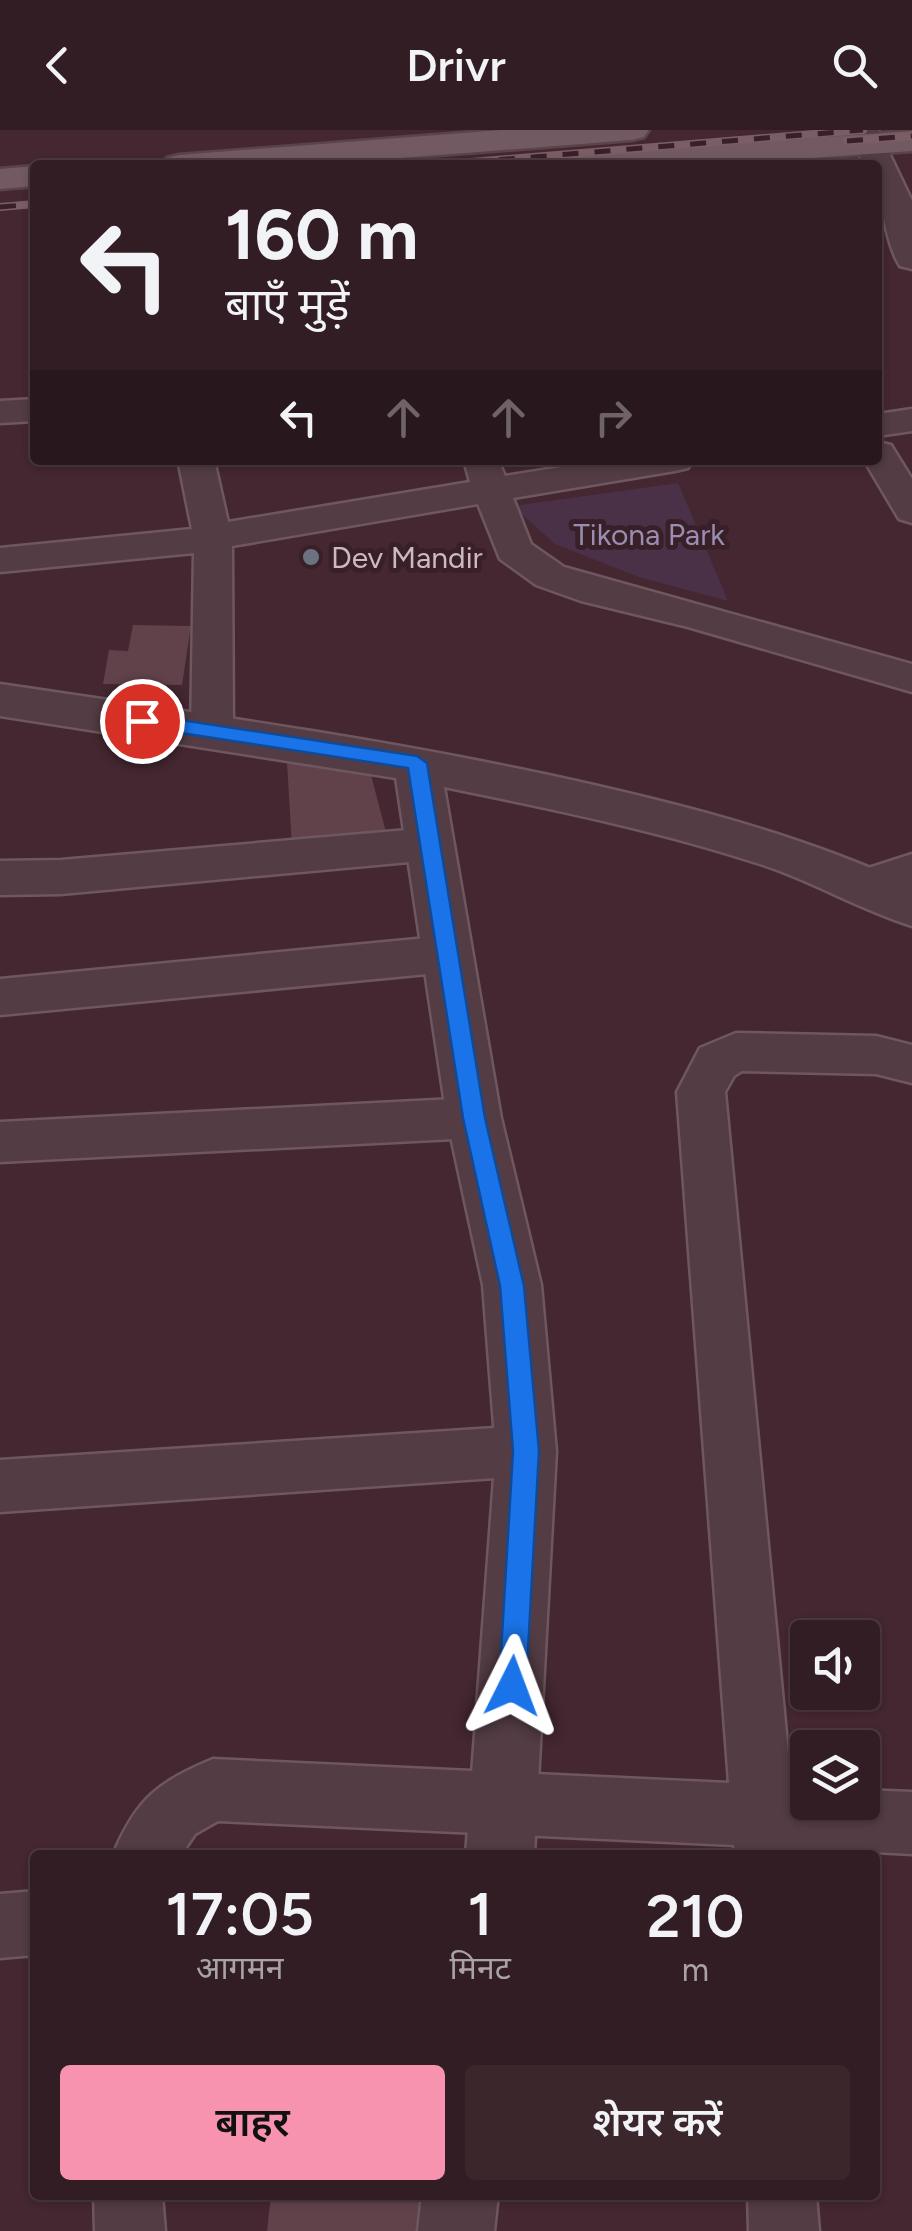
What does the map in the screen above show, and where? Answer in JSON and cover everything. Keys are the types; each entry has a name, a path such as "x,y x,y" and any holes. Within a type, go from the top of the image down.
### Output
{"main road":[{"path":"244,160 632,130"},
{"path":"624,160 866,137 912,141"},
{"path":"0,178 30,176"},
{"path":"0,204 30,202"}],"street":[{"path":"882,189 912,259"},
{"path":"0,412 30,410"},
{"path":"882,424 912,420"},
{"path":"882,460 912,511"},
{"path":"197,465 213,539 212,732"},
{"path":"0,560 137,550 213,539 486,476 616,465"},
{"path":"486,476 514,550 550,576 595,592 692,615 912,678"},
{"path":"0,700 417,763 713,829 891,878 912,907"},
{"path":"417,763 474,1118 512,1286 526,1451 503,1830"},
{"path":"0,878 61,877 431,844"},
{"path":"0,998 448,954"},
{"path":"765,1836 701,1092 717,1062 736,1052 876,1056 912,1064"},
{"path":"0,1142 474,1118"},
{"path":"0,1486 526,1451"},
{"path":"147,1850 173,1812 213,1790 503,1830 765,1836 912,1823"},
{"path":"0,1926 30,1923"},
{"path":"128,2200 130,2231"},
{"path":"456,2231 459,2200"},
{"path":"782,2200 784,2231"}],"green space":[{"name":"Tikona Park","path":"678,483 728,601 639,577 555,544 513,506"}],"building":[{"path":"133,625 191,626 182,685 103,684 109,650 128,651"},
{"path":"287,762 371,775 388,840 292,847"},
{"path":"270,2200 437,2200 436,2231 267,2231"}],"railway":[{"path":"496,160 863,130"},
{"path":"847,141 912,136"},
{"path":"0,207 30,204"}],"place":[{"name":"Dev Mandir","path":"311,557"}],"route":[{"path":"142,721 417,763 474,1118 512,1286 526,1451 512,1686"}]}
